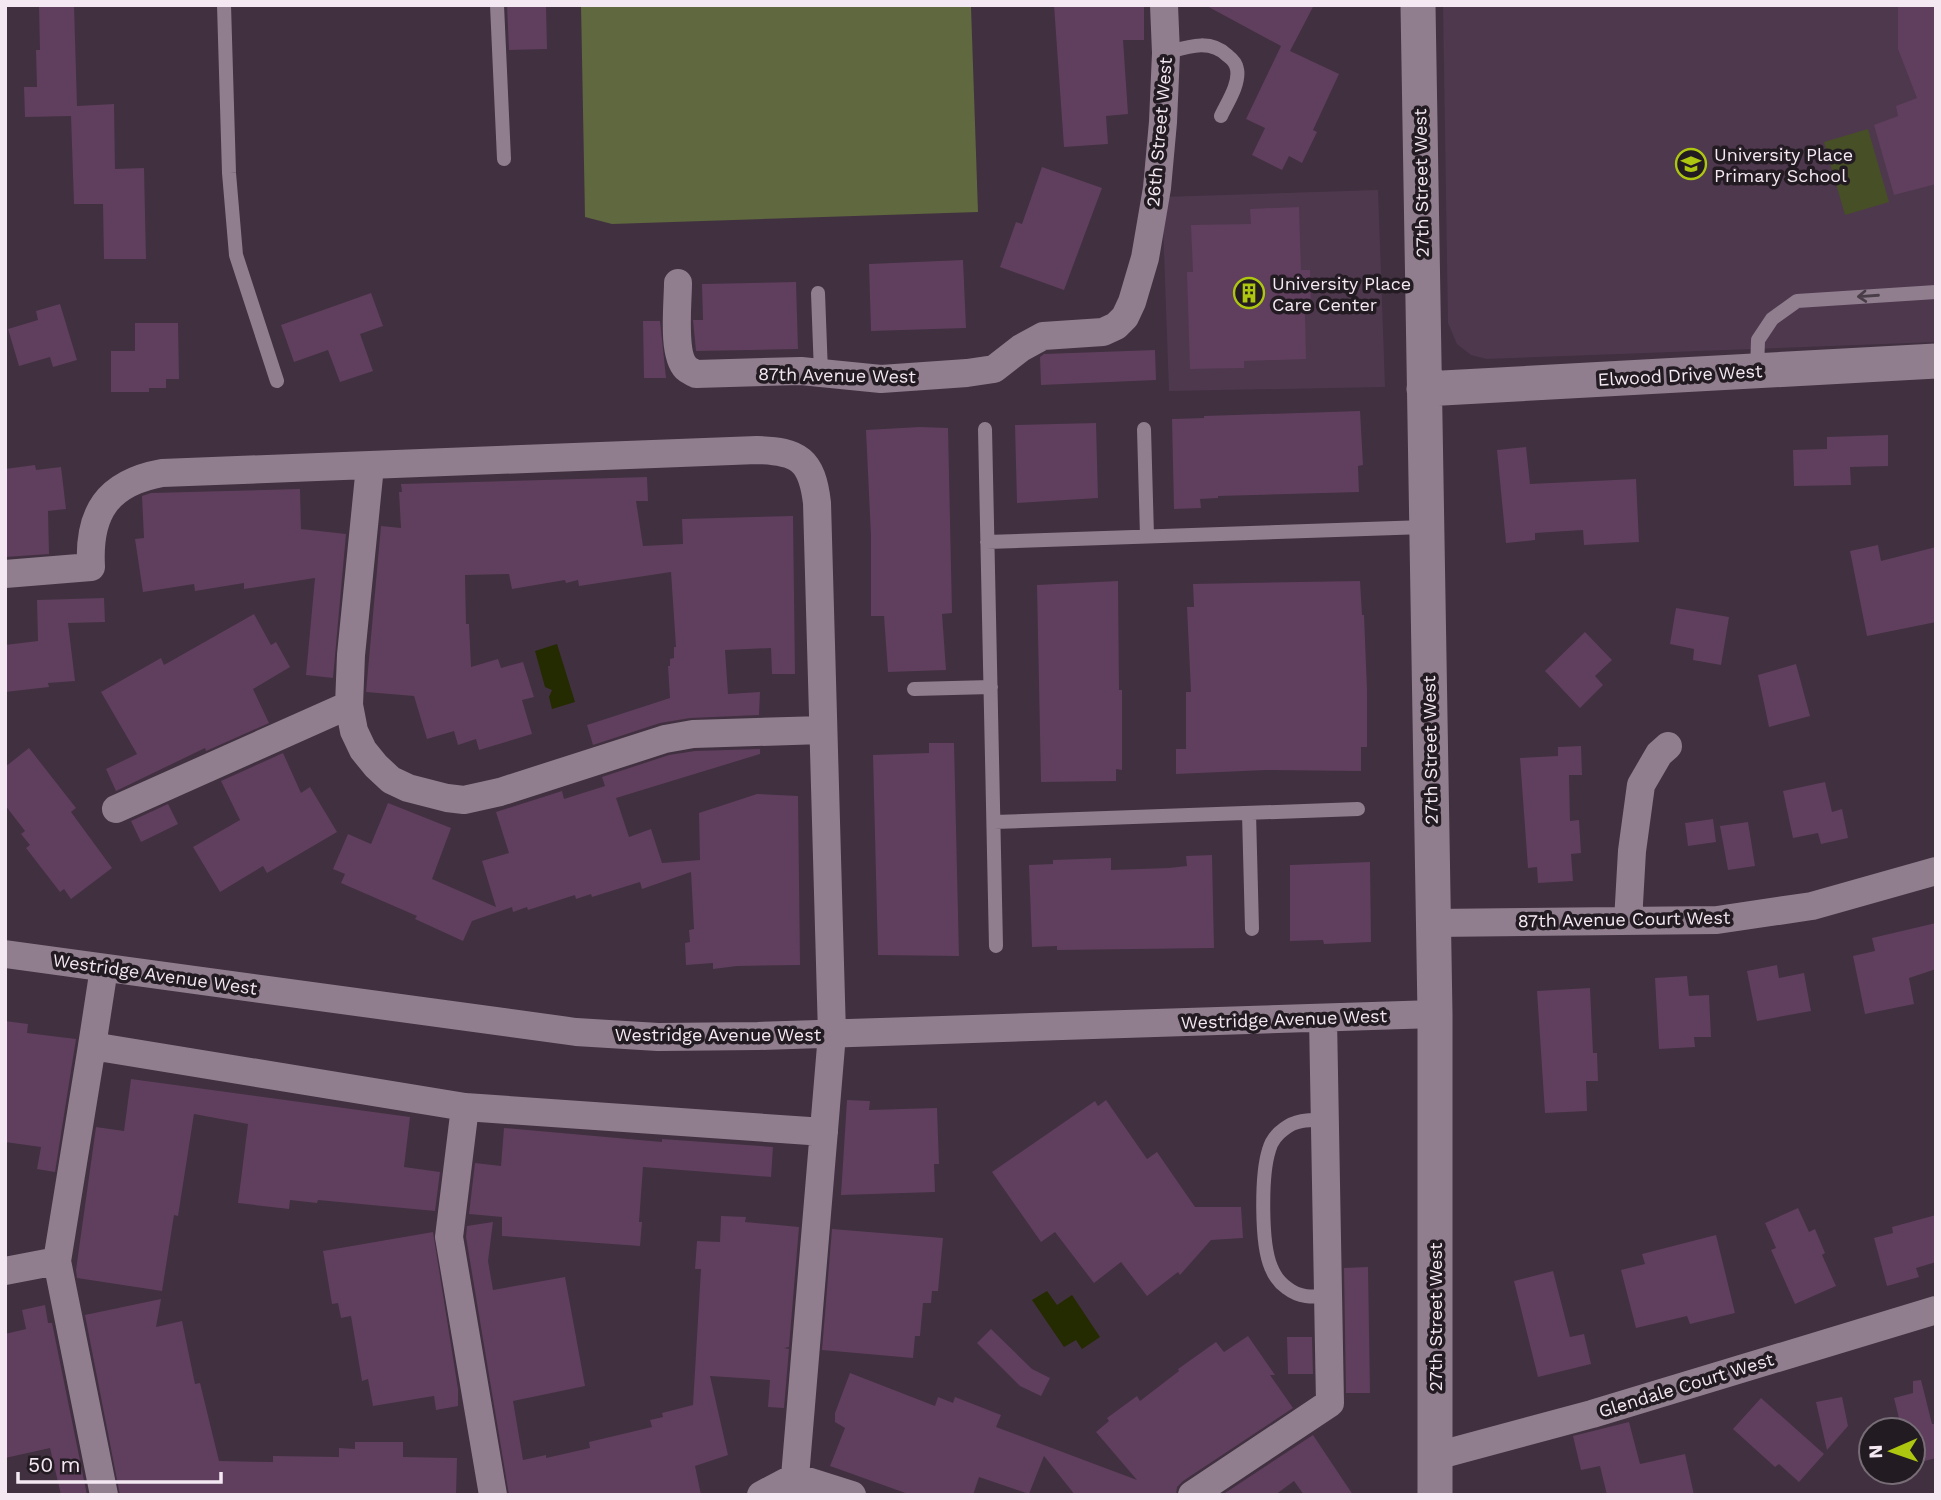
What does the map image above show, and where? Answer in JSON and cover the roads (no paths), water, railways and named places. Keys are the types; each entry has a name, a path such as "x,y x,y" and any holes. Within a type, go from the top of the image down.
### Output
{"street":[{"name":"26th Street West","path":"1145,258 1158,174 1166,53 1164,5"},
{"name":"27th Street West","path":"1418,5 1435,1014 1434,1495"},
{"name":"87th Avenue West","path":"678,283 677,343 680,358 686,368 696,374 801,371 881,379 994,369 1021,348 1043,336 1103,331 1116,326 1125,317 1145,258"},
{"name":"Elwood Drive West","path":"1424,389 1936,361"},
{"path":"5,574 91,567 91,530 100,511 109,498 125,485 145,476 182,472 757,450 781,451 797,457 809,469 817,503 832,1034 795,1477"},
{"path":"370,466 351,655 349,705 354,730 363,750 391,780 427,794 464,800 500,792 665,739 693,734 823,730"},
{"path":"116,809 349,705"},
{"path":"1628,921 1632,851 1641,785 1659,754 1668,746"},
{"name":"87th Avenue Court West","path":"1433,923 1717,920 1812,906 1936,871"},
{"name":"Westridge Avenue West","path":"5,954 576,1032 658,1037 832,1034 1435,1014"},
{"path":"104,968 57,1261 104,1495"},
{"path":"1192,1495 1330,1403 1323,1018"},
{"path":"92,1046 465,1107 824,1132"},
{"path":"465,1107 449,1237 493,1495"},
{"path":"5,1271 57,1261"},
{"name":"Glendale Court West","path":"1436,1456 1592,1414 1936,1310"},
{"path":"761,1495 795,1477 852,1495"}],"lane":[{"path":"224,5 229,173 236,255 277,381"},
{"path":"497,5 504,159"},
{"path":"1166,53 1203,45 1223,51 1234,61 1237,79 1221,116"},
{"path":"1756,370 1758,340 1772,319 1797,301 1936,292"},
{"path":"818,293 821,373"},
{"path":"985,429 996,946"},
{"path":"1144,429 1147,536"},
{"path":"988,542 1427,527"},
{"path":"914,688 991,687"},
{"path":"994,822 1358,809"},
{"path":"1249,813 1252,929"},
{"path":"1325,1120 1303,1120 1294,1123 1274,1138 1266,1162 1264,1195 1265,1244 1270,1266 1278,1279 1296,1294 1307,1297 1328,1296"}],"place":[{"name":"University Place Primary School","path":"1691,164"},
{"name":"University Place Care Center","path":"1249,293"}]}
